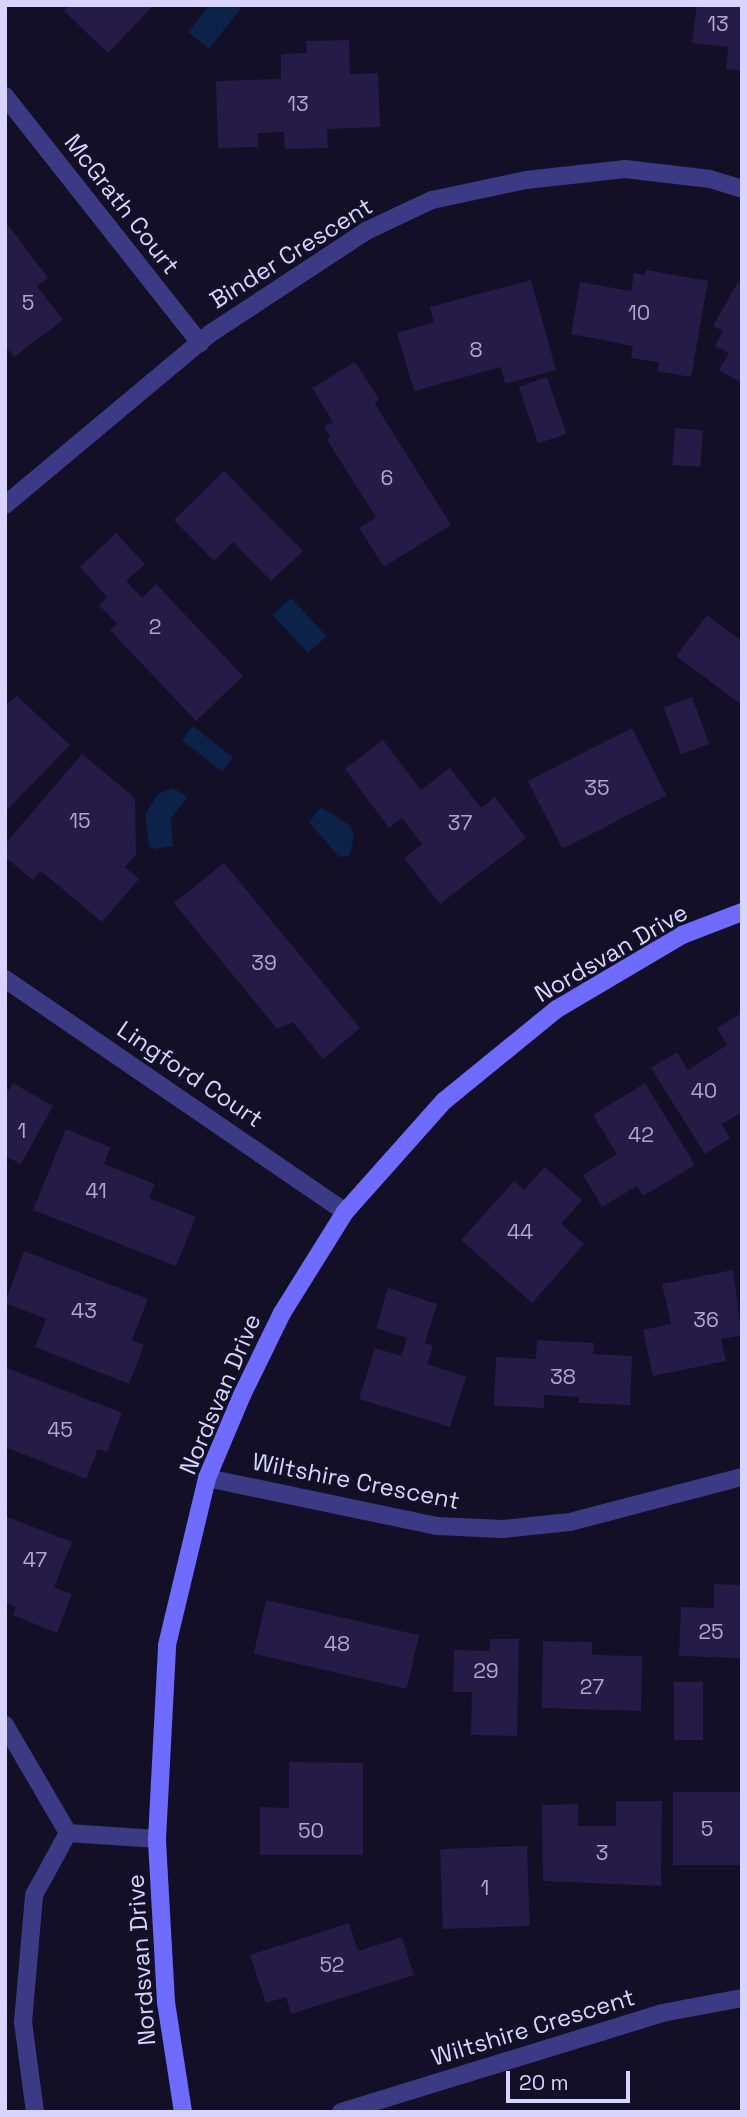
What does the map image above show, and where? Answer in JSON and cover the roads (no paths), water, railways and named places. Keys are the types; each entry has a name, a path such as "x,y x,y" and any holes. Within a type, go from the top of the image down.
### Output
{"street":[{"name":"McGrath Court","path":"5,96 200,343"},
{"name":"Binder Crescent","path":"5,505 200,343 366,231 432,200 526,180 625,169 710,179 742,189"},
{"name":"Nordsvan Drive","path":"183,2112 166,2001 157,1839 167,1646 208,1478 282,1313 345,1212 444,1101 557,1009 682,935 742,912"},
{"name":"Lingford Court","path":"5,979 345,1212"},
{"name":"Wiltshire Crescent","path":"208,1478 437,1525 503,1530 570,1522 742,1477"},
{"path":"5,1725 68,1833"},
{"path":"68,1833 157,1839"},
{"path":"35,2112 23,2022 34,1895 68,1833"},
{"name":"Wiltshire Crescent","path":"341,2112 662,2013 742,1998"}],"water":[{"path":"210,5 242,7 209,49 188,32"},
{"path":"291,598 326,636 308,653 273,615"},
{"path":"193,726 233,757 222,772 182,740"},
{"path":"173,788 187,797 171,818 173,846 155,849 149,847 145,814 158,794"},
{"path":"321,807 351,826 354,837 349,856 339,857 309,822"}]}
